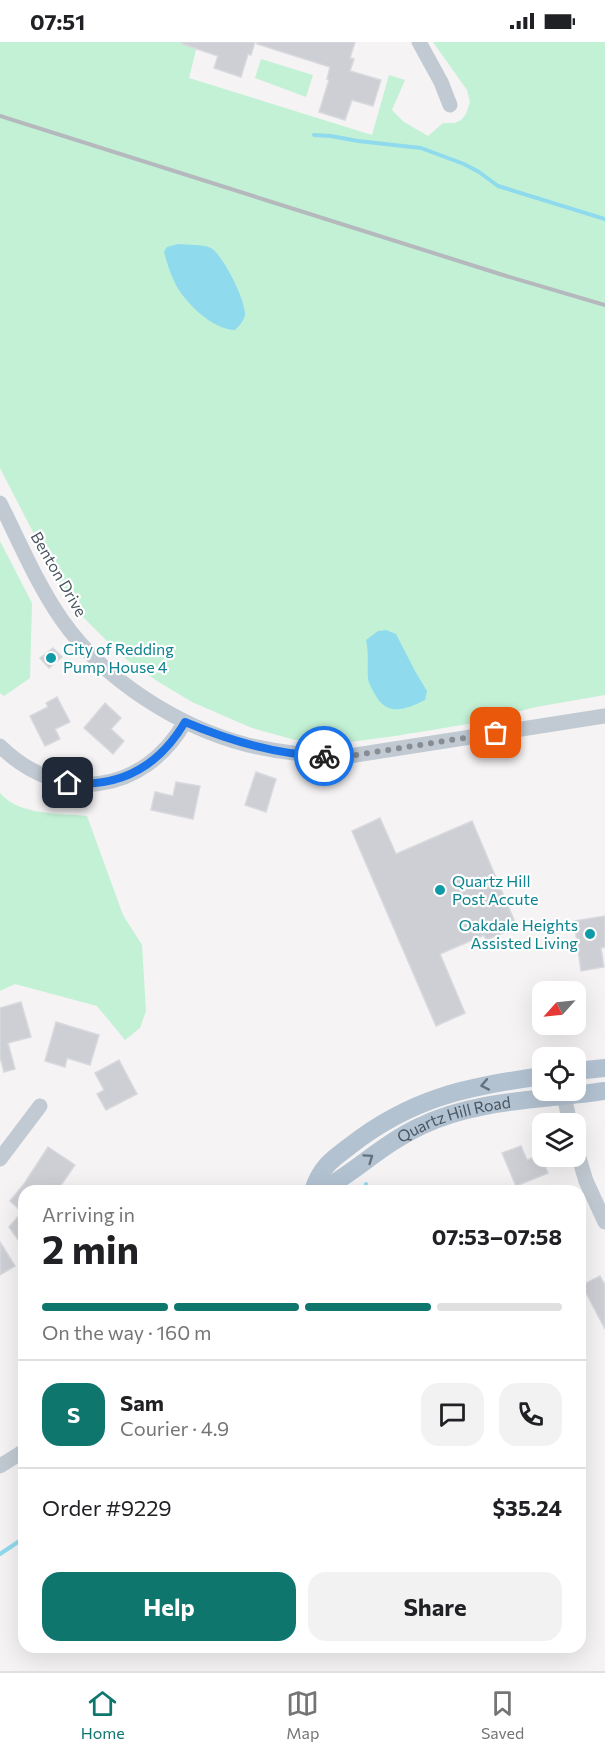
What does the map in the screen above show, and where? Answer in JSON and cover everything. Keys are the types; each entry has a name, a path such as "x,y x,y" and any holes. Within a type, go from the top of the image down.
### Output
{"main road":[{"path":"586,1070 605,1068"},
{"name":"Quartz Hill Road","path":"315,1185 317,1177 327,1164 370,1130 411,1107 460,1090 532,1078"},
{"name":"Quartz Hill Road","path":"586,1092 605,1091"},
{"name":"Quartz Hill Road","path":"330,1185 393,1141 447,1114 532,1099"}],"street":[{"path":"419,42 441,82 450,105"},
{"name":"Benton Drive","path":"0,504 50,601 74,636 99,662 129,687 165,711 185,722 248,745 316,756 343,757 605,716"},
{"path":"0,746 17,761 43,777 68,783 95,784 118,779 149,764 166,749 185,722"},
{"path":"0,1159 40,1106"},
{"path":"582,1167 605,1222"},
{"path":"0,1466 18,1455"}],"green space":[{"path":"0,42 198,42 189,78 372,135 389,75 405,80 392,110 404,122 428,136 443,123 455,123 461,120 470,102 467,90 433,42 605,42 605,695 536,707 468,724 395,736 350,742 295,740 252,728 192,702 122,656 81,615 52,569 0,468"},
{"path":"261,59 313,75 306,97 255,78"},
{"path":"0,541 32,603 30,678 4,696 0,693"},
{"path":"0,793 18,806 29,810 87,816 123,915 142,945 146,1011 140,1028 125,1040 97,1006 15,984 0,991"}],"water":[{"path":"178,244 211,248 222,259 238,289 244,308 244,319 235,330 226,329 200,314 179,290 164,252 167,247"},
{"path":"386,630 396,634 427,691 425,700 405,708 386,707 372,690 368,679 366,640 378,631"}],"building":[{"path":"182,42 255,42 251,55 248,54 241,77 214,68 218,56 182,44"},
{"path":"257,42 355,42 350,58 354,59 350,71 381,80 373,106 352,100 345,120 319,112 329,80 327,79 330,67 257,44"},
{"name":"City of Redding Pump House 4","path":"53,648 62,657 49,668 40,658"},
{"path":"57,697 70,722 55,729 60,739 45,746 30,716 48,707 46,703"},
{"path":"105,703 121,718 111,729 124,741 113,754 84,728"},
{"path":"256,772 276,779 266,812 245,805"},
{"path":"176,782 200,786 193,819 151,810 155,792 173,796"},
{"name":"Quartz Hill Post Accute","path":"380,818 396,854 472,821 517,927 486,940 484,935 440,954 465,1013 436,1026 352,831"},
{"name":"Oakdale Heights Assisted Living","path":"605,916 605,947 601,948 604,967 581,971 574,921"},
{"path":"21,1002 31,1037 8,1043 15,1069 4,1072 0,1057 0,1008"},
{"path":"56,1022 99,1035 90,1065 67,1058 65,1067 45,1061"},
{"path":"119,1060 137,1094 106,1110 97,1094 104,1090 95,1073"},
{"path":"521,1146 527,1160 532,1158 532,1167 545,1167 548,1173 516,1185 502,1153"},
{"path":"48,1147 75,1165 61,1185 24,1184"},
{"path":"18,1191 18,1208 10,1201"},
{"path":"18,1217 18,1240 9,1227"},
{"path":"0,1242 15,1266 0,1275"},
{"path":"600,1276 605,1285 605,1329 586,1293 586,1283"}],"waterway":[{"path":"314,135 421,148 464,164 498,186 605,219"},
{"path":"0,1554 18,1542"}],"railway":[{"path":"0,116 605,305"}],"way so far":[{"path":"324,756 343,757 496,733"}],"place":[{"name":"City of Redding Pump House 4","path":"51,658"},
{"name":"Quartz Hill Post Accute","path":"440,890"},
{"name":"Oakdale Heights Assisted Living","path":"590,934"}],"route":[{"path":"68,783 104,783 143,768 166,749 185,722 248,745 324,756"}]}
